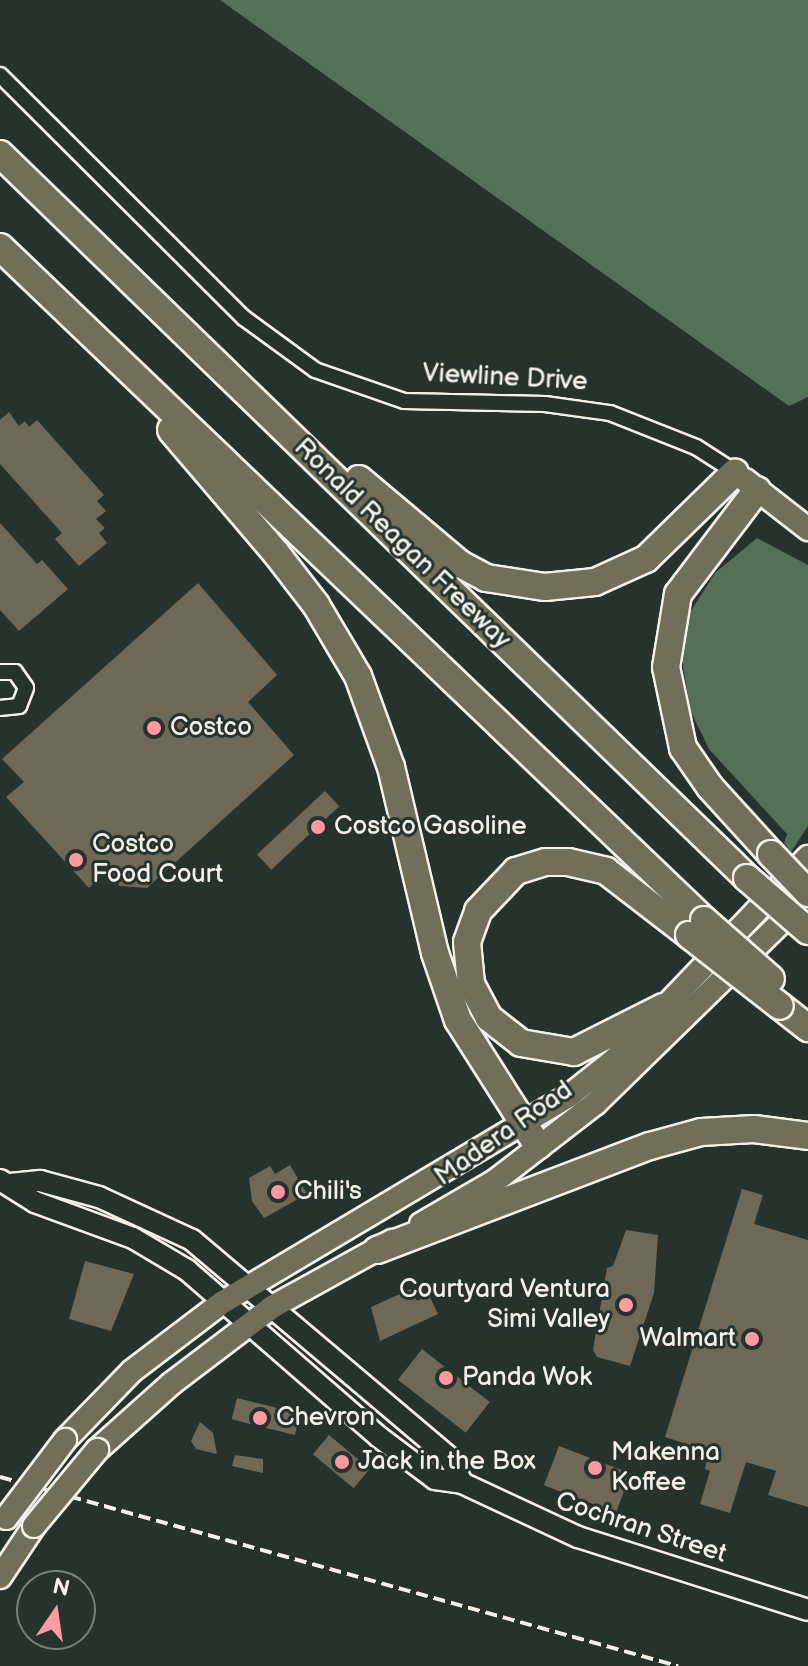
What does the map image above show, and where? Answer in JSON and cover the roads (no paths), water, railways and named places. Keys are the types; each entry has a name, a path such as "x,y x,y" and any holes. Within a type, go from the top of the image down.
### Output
{"highway":[{"name":"Ronald Reagan Freeway","path":"0,154 747,878 808,931"},
{"path":"0,247 697,928 792,1004 808,1028"},
{"path":"80,324 276,553 341,644 391,767 435,953 458,1020 530,1135"},
{"path":"261,407 366,484 460,564 517,585 595,582 646,559 735,472"},
{"path":"757,490 678,594 666,667 683,748 710,787 808,895"},
{"path":"663,1007 574,1052 521,1043 489,1018 471,984 467,942 478,911 516,871 546,862 568,862 614,876 697,928"},
{"path":"377,1250 688,1136 754,1129 808,1136"}],"main road":[{"name":"Viewline Drive","path":"735,472 808,529"},
{"name":"Madera Road","path":"0,1577 34,1526 97,1450 249,1324 272,1307 495,1181 530,1135 614,1060 808,857"},
{"name":"Madera Road","path":"3,1523 65,1440 132,1371 223,1302 530,1135 639,1066 808,895"},
{"path":"5,1182 40,1181 125,1206 192,1240 251,1287 397,1418 449,1457 462,1483"},
{"name":"Cochran Street","path":"5,1182 35,1202 161,1253 223,1302 379,1437 435,1479 462,1483 578,1537 808,1610"}],"street":[{"name":"Viewline Drive","path":"0,75 244,318 315,370 404,401 545,404 610,413 696,447 735,472"},
{"path":"0,672 15,672 26,688 19,706 0,708"}],"railway":[{"path":"0,1477 678,1666"}],"place":[{"name":"Costco","path":"154,728"},
{"name":"Costco Gasoline","path":"318,827"},
{"name":"Costco Food Court","path":"76,860"},
{"name":"Chili's","path":"278,1192"},
{"name":"Courtyard Ventura Simi Valley","path":"626,1305"},
{"name":"Walmart","path":"752,1339"},
{"name":"Panda Wok","path":"446,1378"},
{"name":"Chevron","path":"260,1418"},
{"name":"Jack in the Box","path":"342,1462"},
{"name":"Makenna Koffee","path":"595,1468"}]}
